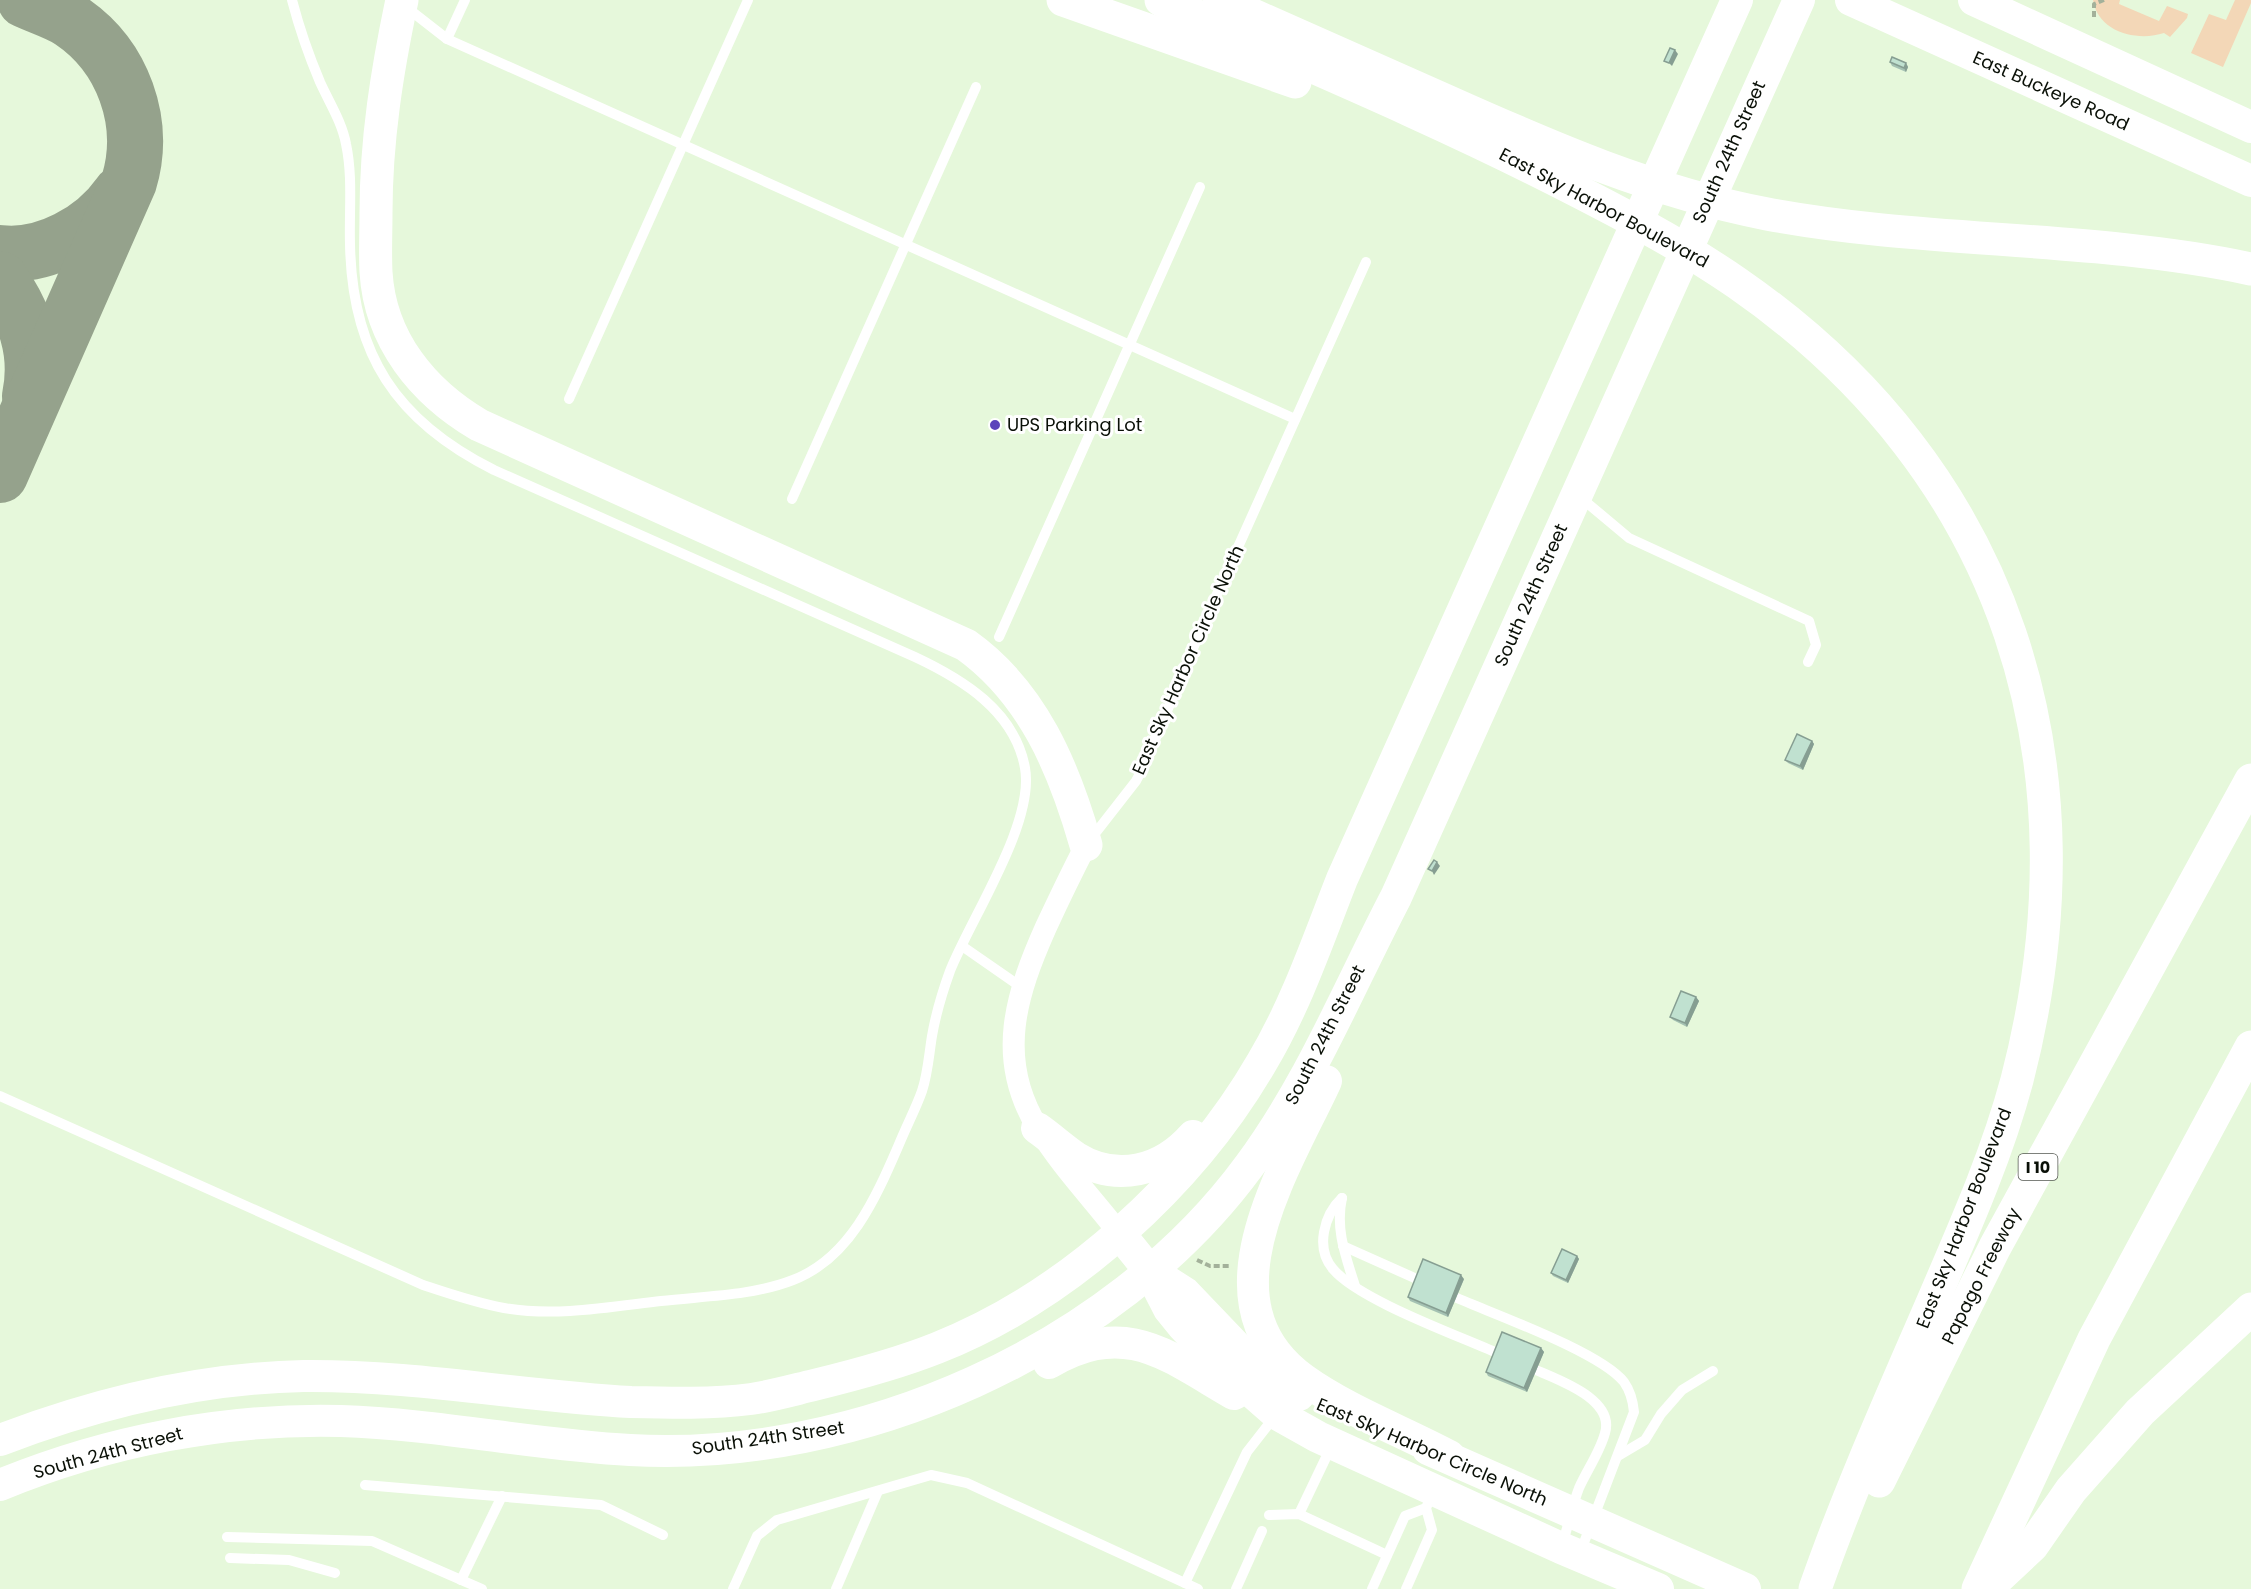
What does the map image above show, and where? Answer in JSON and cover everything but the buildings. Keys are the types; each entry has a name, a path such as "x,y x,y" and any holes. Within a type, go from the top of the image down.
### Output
{"highway":[{"path":"1063,0 1291,80 1601,203"},
{"name":"East Sky Harbor Boulevard","path":"1161,0 1484,144 1601,203 1697,256 1736,282 1795,327 1860,386 1910,445 1957,514 1990,583 2016,649 2037,736 2046,824 2043,930 2030,1017 2015,1087 1988,1167 1832,1568 1815,1589"},
{"name":"East Sky Harbor Boulevard","path":"1219,0 1571,156 1617,174 1683,194 1767,214 1862,227 2130,249 2251,269"},
{"path":"1273,0 1338,35 1437,97"},
{"path":"402,2 387,72 378,143 376,273 384,313 392,333 424,384 440,400 479,425 966,645 996,668 1011,684 1031,714 1068,784 1086,845"},
{"name":"Papago Freeway","path":"1832,1568 1995,1247 2251,780"},
{"path":"1978,1589 2094,1340 2251,1047"},
{"path":"1986,1589 2032,1546 2071,1490 2140,1412 2251,1309"}],"main road":[{"path":"0,1440 35,1427 135,1398 214,1383 304,1376 403,1380 629,1402 692,1403 753,1399 842,1378 938,1348 987,1325 1055,1283 1119,1233 1185,1170 1252,1078 1303,978 1342,879 1737,0"},
{"name":"South 24th Street","path":"0,1485 28,1473 158,1437 251,1422 343,1421 632,1451 681,1450 790,1439 880,1419 955,1392 1024,1358 1096,1313 1149,1270 1180,1244 1246,1171 1290,1107 1326,1041 1360,966 1396,897 1798,0"},
{"name":"East Buckeye Road","path":"1851,0 2251,181"},
{"path":"1974,0 2251,127"},
{"path":"1037,1128 1075,1157 1106,1169 1132,1170 1150,1167 1176,1154 1210,1114 1234,1078 1264,1024 1287,974 1342,879"},
{"path":"1396,897 1376,971 1260,1229 1252,1267 1253,1292 1257,1313 1266,1334 1284,1362 1301,1377 1449,1456 1430,1498"},
{"name":"East Sky Harbor Circle North","path":"1119,1233 1149,1270 1169,1309 1182,1325 1213,1358 1277,1414 1430,1498 1658,1589"},
{"name":"East Sky Harbor Circle North","path":"1149,1270 1185,1293 1239,1351 1292,1391 1357,1422 1449,1456 1745,1589"},
{"path":"880,1419 938,1416 1004,1387 1071,1351 1102,1342 1119,1341 1157,1350 1240,1397 1277,1414"}],"street":[{"name":"East Sky Harbor Circle North","path":"1086,845 1069,877 1021,987 1014,1016 1014,1053 1023,1094 1037,1128 1066,1169 1119,1233"}],"lane":[{"path":"0,1096 423,1285 460,1298 506,1308 544,1311 598,1308 763,1290 796,1280 824,1263 843,1245 866,1212 923,1090 940,999 1017,825 1026,786 1021,753 1001,718 975,690 938,667 494,470 446,444 418,420 392,389 377,365 359,322 352,294 351,181 345,141 319,80 292,0"},
{"path":"447,39 465,0"},
{"path":"569,399 748,0"},
{"path":"402,2 447,39 1295,419"},
{"path":"792,499 976,87"},
{"path":"999,637 1200,187"},
{"name":"East Sky Harbor Circle North","path":"1086,845 1136,781 1145,764 1199,634 1366,262"},
{"path":"1576,494 1629,538 1809,621 1816,645 1808,662"},
{"path":"962,946 1021,987"},
{"path":"1355,1286 1342,1246 1338,1213 1342,1198 1332,1208 1322,1243 1331,1268 1355,1286 1497,1353"},
{"path":"1342,1246 1419,1280"},
{"path":"1457,1298 1595,1358 1623,1380 1632,1395 1634,1412 1618,1456 1582,1517 1570,1552"},
{"path":"1536,1370 1579,1389 1593,1400 1602,1414 1606,1431 1579,1489 1582,1517 1570,1552"},
{"path":"1618,1456 1645,1440 1661,1414 1682,1390 1713,1371"},
{"path":"1185,1583 1247,1452 1277,1414"},
{"path":"1299,1514 1333,1443"},
{"path":"733,1589 757,1536 777,1520 931,1475 967,1483 1198,1589"},
{"path":"365,1485 601,1504 663,1535"},
{"path":"836,1589 878,1491"},
{"path":"461,1580 502,1496"},
{"path":"1372,1589 1405,1516 1430,1498"},
{"path":"1406,1589 1432,1530 1430,1498"},
{"path":"1269,1515 1299,1514 1387,1554"},
{"path":"1236,1589 1262,1531"},
{"path":"227,1537 372,1541 482,1589"},
{"path":"230,1558 289,1560 335,1574"}],"path":[{"path":"2094,17 2094,4 2104,0"},
{"path":"1195,1259 1210,1266 1240,1266"}],"shaded area":[{"path":"2093,0 2120,0 2119,4 2159,21 2167,6 2188,14 2170,37 2164,33 2131,35 2120,32 2102,20"},
{"path":"2235,0 2251,0 2251,3 2223,67 2191,53 2209,14 2226,20"}],"taxiway":[{"path":"0,475 129,182 134,159 135,136 132,114 126,92 105,52 71,21 25,0"},
{"path":"0,253 34,251 67,239 97,220 120,194"},
{"path":"0,279 9,292 28,334 33,364 30,396"}],"place":[{"name":"UPS Parking Lot","path":"995,425"}]}
